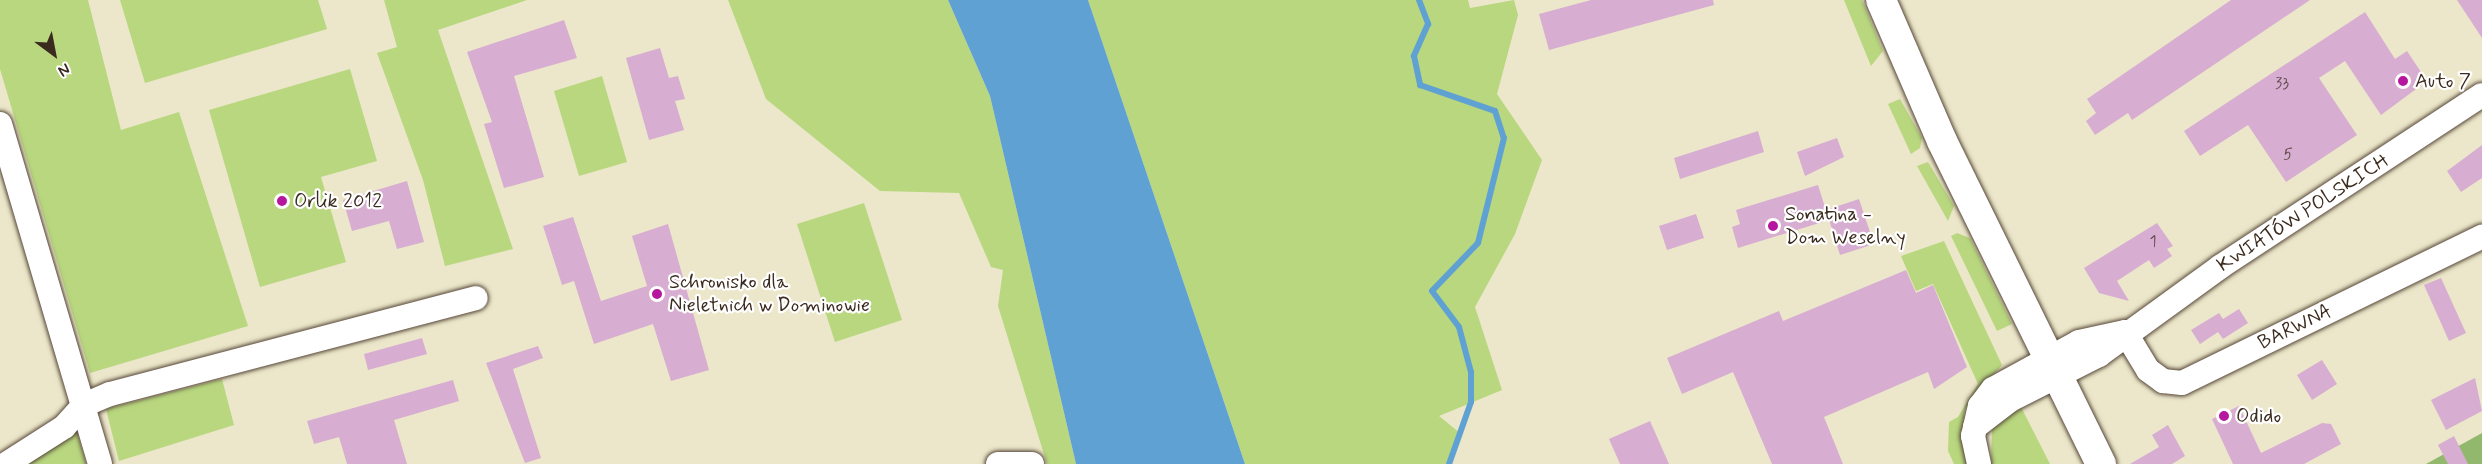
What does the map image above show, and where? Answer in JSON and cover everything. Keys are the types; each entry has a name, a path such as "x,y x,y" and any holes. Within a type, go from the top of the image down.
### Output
{"main road":[{"path":"1887,2 2052,367 2101,464"}],"street":[{"name":"KWIATÓW POLSKICH","path":"1979,464 1975,427 2052,367 2099,355 2125,332 2482,96"},
{"path":"0,124 84,405 99,464"},
{"name":"BARWNA","path":"2125,332 2148,370 2163,381 2182,383 2482,237"},
{"path":"6,464 64,427 84,405 476,298"},
{"path":"998,464 1032,464"}],"green space":[{"path":"0,0 88,0 121,130 179,112 248,326 90,373 0,69"},
{"path":"120,0 318,0 327,29 145,83"},
{"path":"384,0 527,0 438,30 513,249 445,266 423,180 377,53 397,47"},
{"path":"728,0 948,0 990,96 1076,464 1047,464 998,306 1003,270 991,267 959,193 880,191 766,99"},
{"path":"1088,0 1468,0 1470,8 1514,0 1518,15 1497,94 1542,160 1515,234 1475,307 1502,390 1439,416 1460,433 1449,464 1245,464"},
{"path":"1844,0 1862,0 1883,51 1871,66"},
{"name":"Orlik 2012","path":"350,69 377,161 321,177 346,262 260,287 209,110"},
{"path":"602,76 627,162 579,176 554,91"},
{"path":"1900,99 1922,138 1920,148 1911,154 1888,104"},
{"path":"1928,162 1954,206 1948,221 1917,166"},
{"path":"864,203 902,320 835,342 797,224"},
{"path":"1957,233 1970,238 2012,324 1997,331 1951,236"},
{"path":"1944,241 2002,365 1965,409 1961,439 1967,464 1954,464 1948,451 1949,422 1958,417 1978,384 1933,284 1916,291 1901,256"},
{"path":"222,379 234,425 119,461 106,409"},
{"path":"2019,403 2050,464 1991,464 1992,427"},
{"path":"77,432 86,464 25,464"},
{"path":"2482,433 2482,464 2426,464"}],"water":[{"path":"948,0 1088,0 1245,464 1076,464 990,96"}],"building":[{"path":"1591,0 1713,0 1714,5 1549,50 1539,14"},
{"path":"2231,0 2310,0 2132,120 2128,113 2095,135 2086,121 2096,113 2087,99"},
{"path":"2457,0 2482,0 2482,38"},
{"path":"2365,12 2395,59 2407,51 2427,81 2381,115 2345,61 2319,78 2357,135 2286,182 2248,125 2200,156 2184,131"},
{"path":"564,20 577,58 514,76 544,177 504,188 484,124 492,122 467,52"},
{"path":"660,48 669,78 678,76 685,99 675,101 684,130 649,140 626,58"},
{"path":"1758,131 1764,152 1680,179 1674,158"},
{"path":"1837,138 1844,157 1805,176 1797,152"},
{"path":"2482,145 2482,178 2461,192 2447,171"},
{"path":"407,181 424,242 397,249 389,221 352,231 343,200"},
{"name":"Sonatina - Dom Weselny","path":"1818,185 1829,220 1738,248 1732,227 1740,224 1736,210"},
{"path":"1859,199 1874,244 1840,255 1826,210"},
{"path":"1696,214 1704,238 1667,250 1659,226"},
{"name":"Schronisko dla Nieletnich w Dominowie","path":"573,217 601,301 647,286 632,236 668,224 709,370 671,381 653,324 594,344 574,281 562,285 543,226"},
{"path":"2157,223 2173,246 2167,249 2172,256 2154,268 2149,260 2117,281 2129,301 2099,293 2084,268"},
{"path":"1906,270 1916,293 1933,285 1967,367 1934,389 1928,372 1824,417 1843,464 1772,464 1733,372 1682,394 1667,358 1779,311 1783,321"},
{"path":"2441,278 2466,333 2449,341 2424,285"},
{"path":"2239,309 2248,323 2223,339 2218,332 2200,344 2191,330 2219,313 2223,319"},
{"path":"422,338 427,354 368,370 364,354"},
{"path":"538,346 543,358 513,369 541,458 525,463 486,363"},
{"path":"2322,360 2337,384 2312,400 2297,375"},
{"path":"2475,378 2482,411 2446,430 2431,400"},
{"path":"453,380 459,401 394,420 407,464 347,464 339,437 314,444 307,421"},
{"path":"2239,406 2261,453 2322,423 2331,424 2341,444 2304,464 2233,464 2212,419"},
{"path":"1650,421 1669,464 1620,464 1609,439"},
{"path":"2168,425 2185,456 2172,464 2130,464 2159,447 2152,435"},
{"path":"2454,436 2468,464 2448,464 2438,445"}],"waterway":[{"path":"1419,0 1428,24 1414,56 1420,85 1495,111 1504,138 1478,243 1432,291 1459,327 1471,372 1471,402 1449,464"}],"place":[{"name":"Auto 7","path":"2403,81"},
{"name":"Orlik 2012","path":"282,201"},
{"name":"Sonatina - Dom Weselny","path":"1773,226"},
{"name":"Schronisko dla Nieletnich w Dominowie","path":"657,294"},
{"name":"Odido","path":"2224,416"}]}
